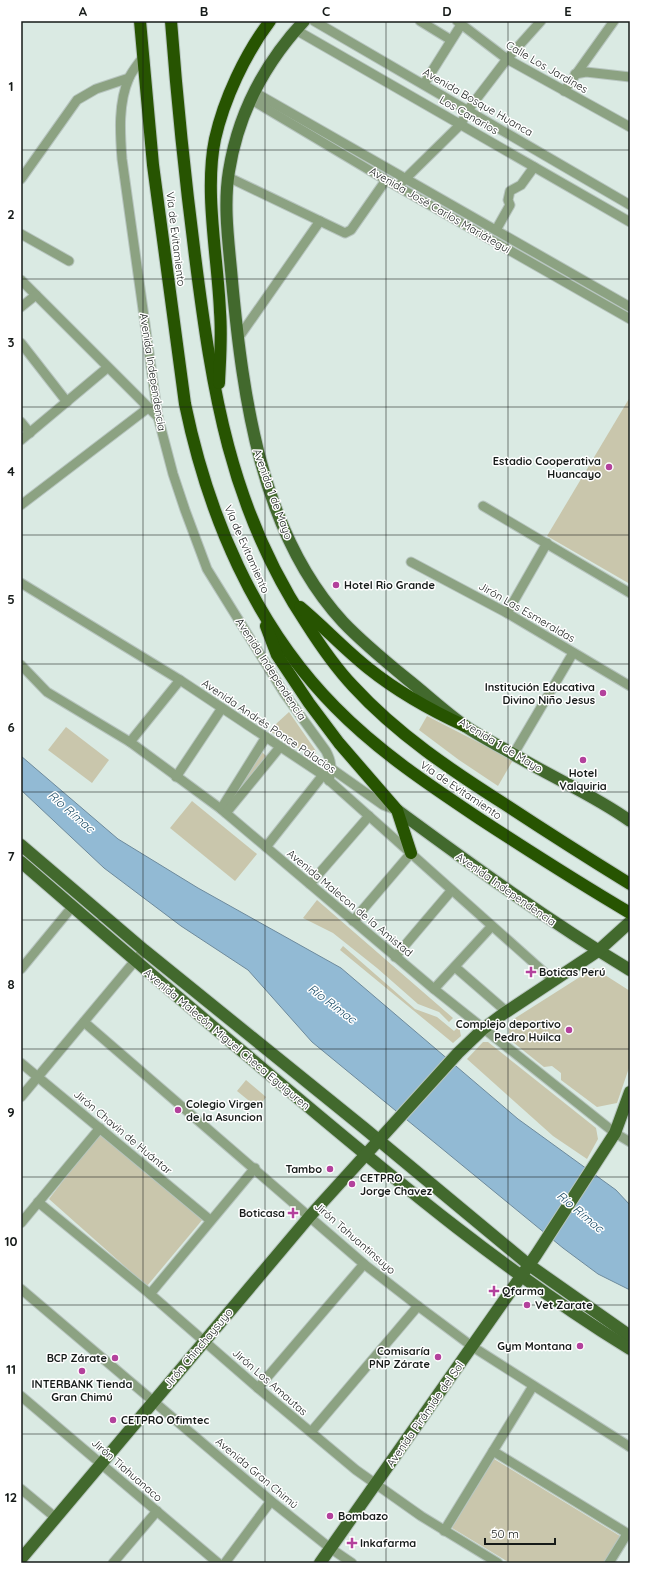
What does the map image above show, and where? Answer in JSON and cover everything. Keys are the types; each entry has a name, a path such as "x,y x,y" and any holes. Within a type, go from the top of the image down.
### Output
{"highway":[{"name":"Vía de Evitamiento","path":"171,21 182,159 203,318 219,412 239,486 252,523 289,598 336,666 353,686 389,722 466,780 630,884"},
{"path":"219,412 220,314 212,187 215,140 222,113 249,53 270,21"},
{"name":"Vía de Evitamiento","path":"140,23 153,165 186,410 193,443 206,487 222,531 260,608 303,670 334,706 372,743 439,792 630,913"},
{"path":"289,598 367,667 391,685 430,709 465,726"},
{"path":"260,608 277,655 294,682 339,743 398,810 411,853"}],"main road":[{"name":"Avenida 1 de Mayo","path":"300,25 274,58 252,95 236,143 228,177 229,246 239,337 255,442 268,486 290,542 313,585 344,623 374,651 465,726 513,755 627,818"},
{"name":"Avenida Independencia","path":"398,810 476,869 561,928 598,951"},
{"name":"Avenida Malecón Miguel Checa Eguiguren","path":"21,845 144,950 382,1136 529,1265 630,1336"},
{"name":"Avenida Malecón Miguel Checa Eguiguren","path":"21,862 134,961 365,1154 521,1277 582,1320 630,1349"},
{"path":"382,1136 458,1053 483,1029 598,951 630,922"},
{"path":"598,951 630,970"},
{"path":"529,1265 615,1133 630,1092"},
{"name":"Jirón Chinchaysuyo","path":"21,1559 102,1464 204,1340 310,1216 382,1136"},
{"name":"Avenida Pirámide del Sol","path":"320,1563 473,1347 529,1265"}],"street":[{"name":"Avenida Bosque Huanca","path":"314,21 630,205"},
{"path":"420,21 452,40"},
{"path":"399,187 405,178 461,124 468,110 507,59 541,21"},
{"path":"564,91 614,21"},
{"path":"424,84 452,40 459,23"},
{"name":"Calle Los Jardines","path":"459,23 507,59 630,127"},
{"name":"Los Canarios","path":"300,25 461,124 630,222"},
{"name":"Avenida Independencia","path":"143,57 129,78 120,118 122,159 158,417 173,474 207,569 284,692 326,751 331,759 332,769 383,805 398,810"},
{"path":"575,74 586,72 630,77"},
{"path":"21,177 77,100 96,89 129,78"},
{"name":"Avenida José Carlos Mariátegui","path":"252,95 405,178 630,307"},
{"name":"Avenida José Carlos Mariátegui","path":"252,95 386,180 630,319"},
{"path":"550,175 558,163"},
{"path":"496,230 510,205 508,200 510,191 521,185 534,167"},
{"path":"228,177 320,221 348,232 386,180"},
{"path":"239,337 320,221"},
{"path":"21,234 69,261"},
{"path":"21,280 107,368 158,417"},
{"path":"21,307 36,295"},
{"path":"21,343 66,402"},
{"path":"21,440 107,368"},
{"path":"21,505 148,408"},
{"path":"21,422 30,433"},
{"path":"483,506 630,593"},
{"path":"506,613 547,543"},
{"name":"Jirón Las Esmeraldas","path":"411,562 506,613 630,686"},
{"name":"Avenida Andrés Ponce Palacios","path":"21,583 180,680 326,778 411,853 451,891 554,981"},
{"path":"513,755 574,653"},
{"name":"Avenida Malecon de la Amistad","path":"21,665 47,692 130,742 224,811 434,990 615,1133 630,1142"},
{"path":"130,742 180,680"},
{"path":"176,777 222,708"},
{"path":"224,811 266,737"},
{"path":"224,811 280,747"},
{"path":"266,847 326,778 332,769"},
{"path":"310,884 369,816"},
{"path":"353,921 411,853"},
{"path":"395,957 451,891"},
{"path":"21,969 72,907"},
{"path":"434,990 492,927"},
{"path":"21,1097 144,950"},
{"path":"455,967 507,1012"},
{"name":"Jirón Tahuantinsuyo","path":"84,1022 255,1168 364,1264 473,1347 630,1447"},
{"name":"Jirón Chavín de Huántar","path":"21,1063 210,1220"},
{"path":"21,1223 100,1128"},
{"path":"150,1294 210,1220 255,1168"},
{"name":"Jirón Los Amautas","path":"38,1202 150,1294 258,1388 376,1484 444,1531 498,1563"},
{"path":"258,1388 364,1264"},
{"name":"Avenida Gran Chimú","path":"21,1289 270,1501 330,1548 352,1563"},
{"path":"311,1432 418,1306"},
{"path":"444,1531 533,1386"},
{"name":"Jirón Tiahuanaco","path":"21,1396 218,1563"},
{"path":"493,1451 629,1534 609,1563"},
{"path":"21,1489 56,1518"},
{"path":"225,1563 270,1501"},
{"path":"113,1563 157,1511"}],"shaded area":[{"name":"Estadio Cooperativa Huancayo","path":"630,397 630,584 547,536"},
{"path":"289,712 316,751 315,758 271,732 277,723"},
{"path":"427,716 513,760 498,786 459,760 419,730"},
{"path":"66,727 109,760 92,783 48,750"},
{"path":"262,752 267,757 229,802"},
{"path":"192,801 257,854 235,881 170,828"},
{"path":"317,900 453,1018 449,1022 439,1012 418,1004 377,968 333,933 303,918"},
{"path":"343,946 415,1009 437,1017 454,1031 459,1026 461,1036 453,1043 340,950"},
{"name":"Complejo deportivo Pedro Huilca","path":"594,968 630,991 630,1065 617,1103 597,1107 561,1080 561,1073 552,1066 544,1067 509,1039 509,1022"},
{"path":"483,1042 488,1042 596,1128 598,1139 587,1159 553,1136 467,1059"},
{"path":"246,1080 266,1097 258,1108 237,1091"},
{"path":"99,1134 203,1219 147,1286 49,1199"},
{"path":"494,1459 620,1536 604,1563 510,1563 452,1528"}],"water":[{"name":"Río Rímac","path":"21,756 118,839 198,888 341,968 518,1119 616,1190 630,1205 630,1290 598,1274 563,1248 312,1042 248,970 181,926 104,868 21,790"}],"place":[{"name":"Estadio Cooperativa Huancayo","path":"609,467"},
{"name":"Hotel Rio Grande","path":"336,585"},
{"name":"Institución Educativa Divino Niño Jesus","path":"603,693"},
{"name":"Hotel Valquiria","path":"583,760"},
{"name":"Boticas Perú","path":"531,972"},
{"name":"Complejo deportivo Pedro Huilca","path":"569,1030"},
{"name":"Colegio Virgen de la Asuncion","path":"178,1110"},
{"name":"Tambo","path":"330,1169"},
{"name":"CETPRO Jorge Chavez","path":"352,1184"},
{"name":"Boticasa","path":"293,1213"},
{"name":"Qfarma","path":"494,1291"},
{"name":"Vet Zarate","path":"527,1305"},
{"name":"Gym Montana","path":"580,1346"},
{"name":"Comisaría PNP Zárate","path":"438,1357"},
{"name":"BCP Zárate","path":"115,1358"},
{"name":"INTERBANK Tienda Gran Chimú","path":"82,1371"},
{"name":"CETPRO Ofimtec","path":"113,1420"},
{"name":"Bombazo","path":"330,1516"},
{"name":"Inkafarma","path":"352,1543"}]}
